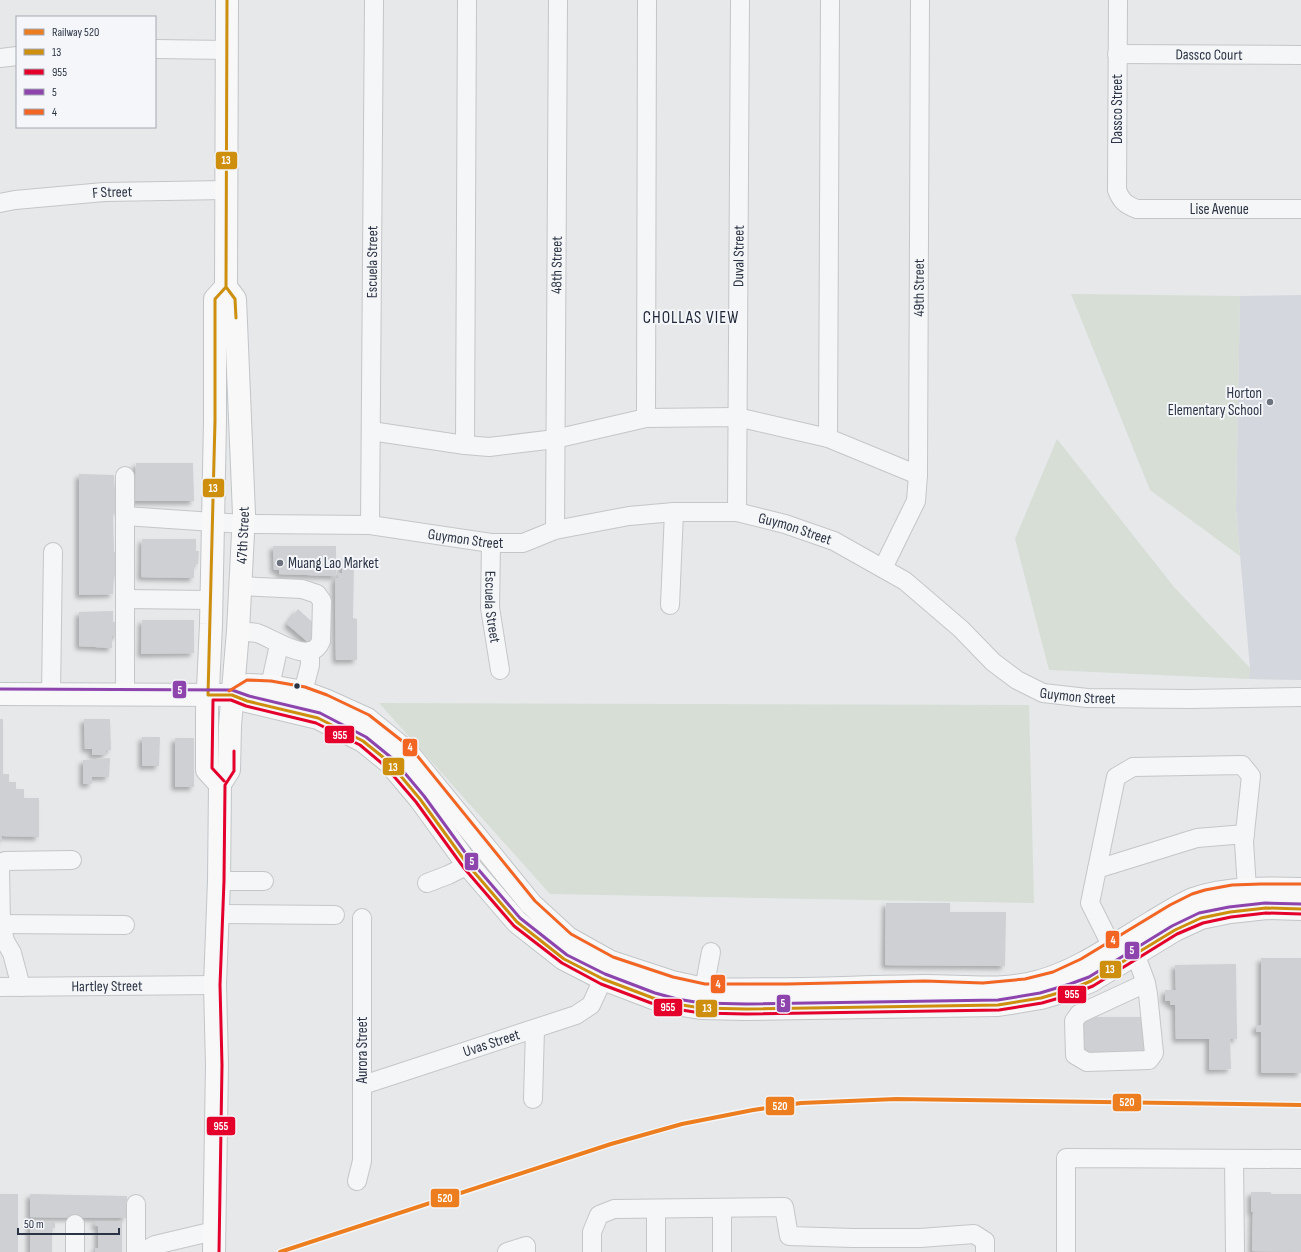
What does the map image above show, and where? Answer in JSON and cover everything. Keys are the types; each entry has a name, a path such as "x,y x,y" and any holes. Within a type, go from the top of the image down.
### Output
{"main road":[{"name":"47th Street","path":"214,1252 217,1065 215,985 219,881 220,784 229,770 232,695 238,631 244,514 235,299 226,287 227,0"},
{"name":"47th Street","path":"220,784 207,770 213,522 215,299 226,287"},
{"path":"232,695 248,685 270,686 302,692 325,700 367,719 407,752 531,904 568,938 611,962 672,982 704,988"},
{"path":"0,694 232,695 247,701 318,718 364,741 389,762 420,799 468,865 517,922 564,959 603,979 653,998 676,1004 701,1008 746,1009 998,1005 1041,998 1072,989 1091,981 1175,930 1201,918 1230,912 1266,908 1301,909"},
{"path":"603,979 610,974 651,987 673,992 704,988 928,986 993,988 1018,986 1042,981 1072,969 1112,947 1174,908 1193,899 1213,893 1247,889 1301,889"}],"street":[{"name":"Escuela Street","path":"370,525 374,0"},
{"path":"465,445 467,0"},
{"name":"48th Street","path":"555,530 558,0"},
{"path":"646,418 647,0"},
{"name":"Duval Street","path":"737,512 740,0"},
{"path":"828,438 830,0"},
{"name":"49th Street","path":"883,568 916,501 918,475 920,0"},
{"name":"Dassco Street","path":"1118,0 1117,190 1120,198 1127,205 1137,209"},
{"path":"156,49 227,50"},
{"name":"Dassco Court","path":"1117,54 1301,54"},
{"path":"0,58 16,56"},
{"name":"F Street","path":"0,203 15,200 104,192 226,190"},
{"name":"Lise Avenue","path":"1137,209 1301,209"},
{"path":"371,431 465,445 489,446 555,439 646,418 737,417 828,438 918,475"},
{"path":"125,476 125,694"},
{"path":"670,605 674,512"},
{"name":"Guymon Street","path":"125,516 243,524 370,525 491,543 523,543 555,530 629,516 674,512 737,512 784,524 834,541 906,581 961,629 993,662 1017,680 1043,693 1087,698 1190,699 1301,697"},
{"name":"Escuela Street","path":"491,543 490,608 500,670"},
{"path":"51,694 53,552"},
{"path":"238,631 258,634 295,650 310,652 318,647 321,641 322,601 317,594 302,589 240,586"},
{"path":"125,598 210,600"},
{"path":"270,686 279,644"},
{"path":"302,692 310,665 310,652"},
{"path":"1112,947 1090,903 1116,777 1133,767 1242,765 1251,776 1244,842 1247,889"},
{"path":"1097,869 1197,838 1245,834"},
{"path":"21,987 12,954 5,941 1,924 0,868 5,861 72,860"},
{"path":"427,883 468,865"},
{"path":"219,881 264,881"},
{"path":"217,914 335,915"},
{"name":"Aurora Street","path":"357,1181 362,1161 362,918"},
{"path":"1,924 125,925"},
{"path":"704,988 711,952"},
{"path":"1135,954 1146,983 1154,1053 1149,1060 1087,1062 1075,1055 1074,1021 1079,1014 1146,983"},
{"name":"Uvas Street","path":"362,1085 576,1015 590,1006 603,979"},
{"name":"Hartley Street","path":"0,987 215,985"},
{"path":"533,1099 535,1029"},
{"path":"1066,1252 1066,1158 1301,1159"},
{"path":"1234,1159 1235,1252"},
{"path":"136,1204 136,1252"},
{"path":"592,1252 592,1232 599,1215 614,1209 784,1207 789,1244 920,1245 974,1234 985,1241 985,1252"},
{"path":"722,1208 722,1252"},
{"path":"656,1209 656,1252"},
{"path":"75,1224 75,1252"},
{"path":"142,1252 155,1245 214,1231"},
{"path":"507,1252 526,1246 526,1252"}],"shaded area":[{"path":"1071,294 1240,296 1236,509 1240,556 1150,490"},
{"name":"Horton Elementary School","path":"1301,295 1301,680 1249,679 1250,668 1236,509 1240,296"},
{"path":"1057,439 1174,587 1250,668 1249,679 1049,670 1015,539"},
{"path":"379,703 1029,705 1034,903 550,894"}],"building":[{"path":"136,463 193,463 194,501 135,501"},
{"path":"79,474 114,475 115,491 117,491 119,509 116,509 116,513 113,513 114,552 116,552 117,576 114,576 113,594 79,595"},
{"path":"142,539 196,539 196,551 199,551 198,564 194,565 194,578 141,577"},
{"path":"273,546 336,546 336,576 279,574 279,570 274,570"},
{"path":"354,558 353,618 357,619 357,660 336,660 335,578 338,578 338,573 342,573 342,559"},
{"path":"298,609 320,629 309,643 287,624"},
{"path":"113,611 113,622 117,622 117,636 112,636 112,648 79,646 79,612"},
{"path":"142,620 194,620 194,653 141,654"},
{"path":"0,719 3,719 3,774 9,774 9,782 16,782 16,789 24,789 24,798 39,798 39,837 2,836 2,841 0,841"},
{"path":"84,719 110,719 111,750 106,750 106,755 92,755 92,749 85,749"},
{"path":"142,737 160,737 159,766 142,766"},
{"path":"175,738 194,738 194,787 175,787"},
{"path":"110,758 109,777 92,777 92,784 83,784 83,760"},
{"path":"886,903 950,903 950,912 1006,912 1005,966 885,965"},
{"path":"1261,958 1301,958 1301,1073 1261,1073 1261,1032 1256,1032 1256,1025 1261,1025"},
{"path":"1236,964 1237,1039 1230,1039 1231,1069 1209,1070 1209,1039 1176,1039 1175,1005 1170,1005 1170,1001 1165,1001 1165,990 1176,990 1175,965"},
{"path":"1083,1017 1144,1017 1145,1057 1084,1057"},
{"path":"1251,1192 1301,1194 1301,1252 1252,1251 1253,1212 1251,1212"},
{"path":"0,1194 18,1194 18,1252 0,1252"},
{"path":"30,1194 127,1196 126,1218 30,1217"},
{"path":"95,1221 122,1221 122,1252 95,1252 95,1248 98,1248 98,1226 95,1226"},
{"path":"30,1222 55,1222 55,1228 52,1228 52,1252 30,1252"}],"rail line":[{"name":"520","path":"280,1252 611,1144 682,1124 753,1110 801,1103 896,1099 1301,1105"}],"transit line":[{"name":"13","path":"227,0 226,287 235,299 236,318"},
{"name":"13","path":"226,287 215,299 215,421 208,695 232,695 247,701 318,718 363,741 389,762 420,799 468,865 517,922 564,959 603,979 653,998 701,1008 746,1009 998,1005 1041,998 1072,989 1091,981 1175,930 1201,918 1230,912 1266,908 1301,909"},
{"name":"4","path":"229,691 247,680 271,681 305,687 327,695 369,715 411,748 535,901 571,934 613,957 673,977 705,984 925,981 983,983 1025,979 1053,972 1081,959 1170,905 1192,894 1232,885 1301,884"},
{"name":"5","path":"0,689 232,690 249,696 320,713 366,737 393,759 424,796 472,862 520,918 567,955 605,974 655,993 701,1003 746,1004 998,1000 1040,993 1089,977 1172,926 1199,913 1229,907 1265,903 1301,904"},
{"name":"955","path":"224,781 212,768 213,700 231,700 246,706 316,723 360,745 385,766 416,802 464,868 514,926 562,963 601,984 651,1003 701,1013 746,1014 999,1010 1042,1003 1073,994 1093,986 1177,934 1203,923 1231,917 1266,913 1301,914"},
{"name":"955","path":"219,1252 222,1065 220,985 224,881 225,785 234,771 234,751"}],"place":[{"name":"Horton Elementary School","path":"1270,402"},
{"name":"Muang Lao Market","path":"280,563"}],"district":[{"name":"CHOLLAS VIEW","path":"691,317"}]}
